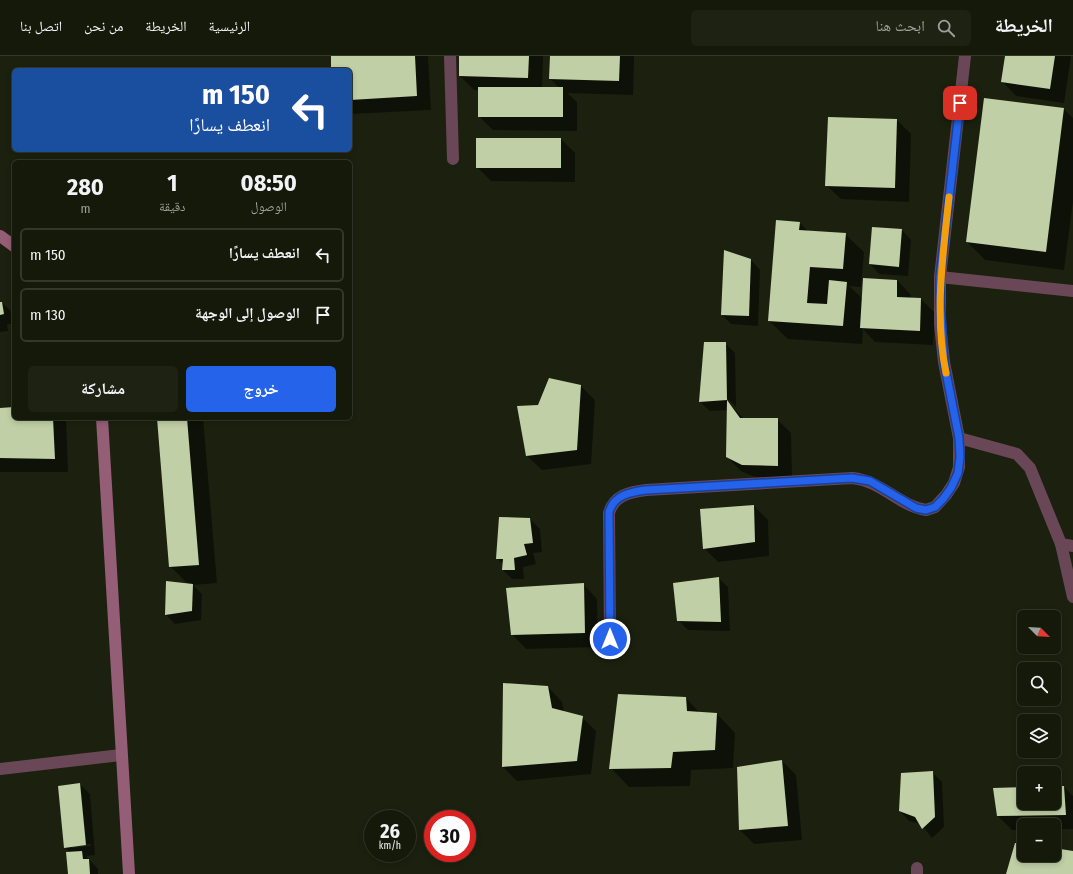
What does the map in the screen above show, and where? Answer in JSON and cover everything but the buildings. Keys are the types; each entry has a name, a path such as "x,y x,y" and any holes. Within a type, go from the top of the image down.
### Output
{"street":[{"path":"450,56 453,159"},
{"path":"610,639 609,512 613,504 622,496 646,490 852,478 870,481 916,508 926,510 938,504 954,484 959,467 959,438 944,362 940,324 940,277 965,56"},
{"path":"0,236 12,245"},
{"path":"940,277 1073,291"},
{"path":"102,420 129,874"},
{"path":"959,438 1017,454 1030,468 1067,545 1073,596"},
{"path":"0,769 122,755"}],"slow traffic":[{"path":"946,373 940,324 940,277 949,197"}],"route":[{"path":"610,639 609,512 613,504 627,493 646,490 852,478 870,481 916,508 926,510 931,509 938,504 951,488 958,473 960,457 959,438 944,362 940,324 940,277 960,103"}]}
